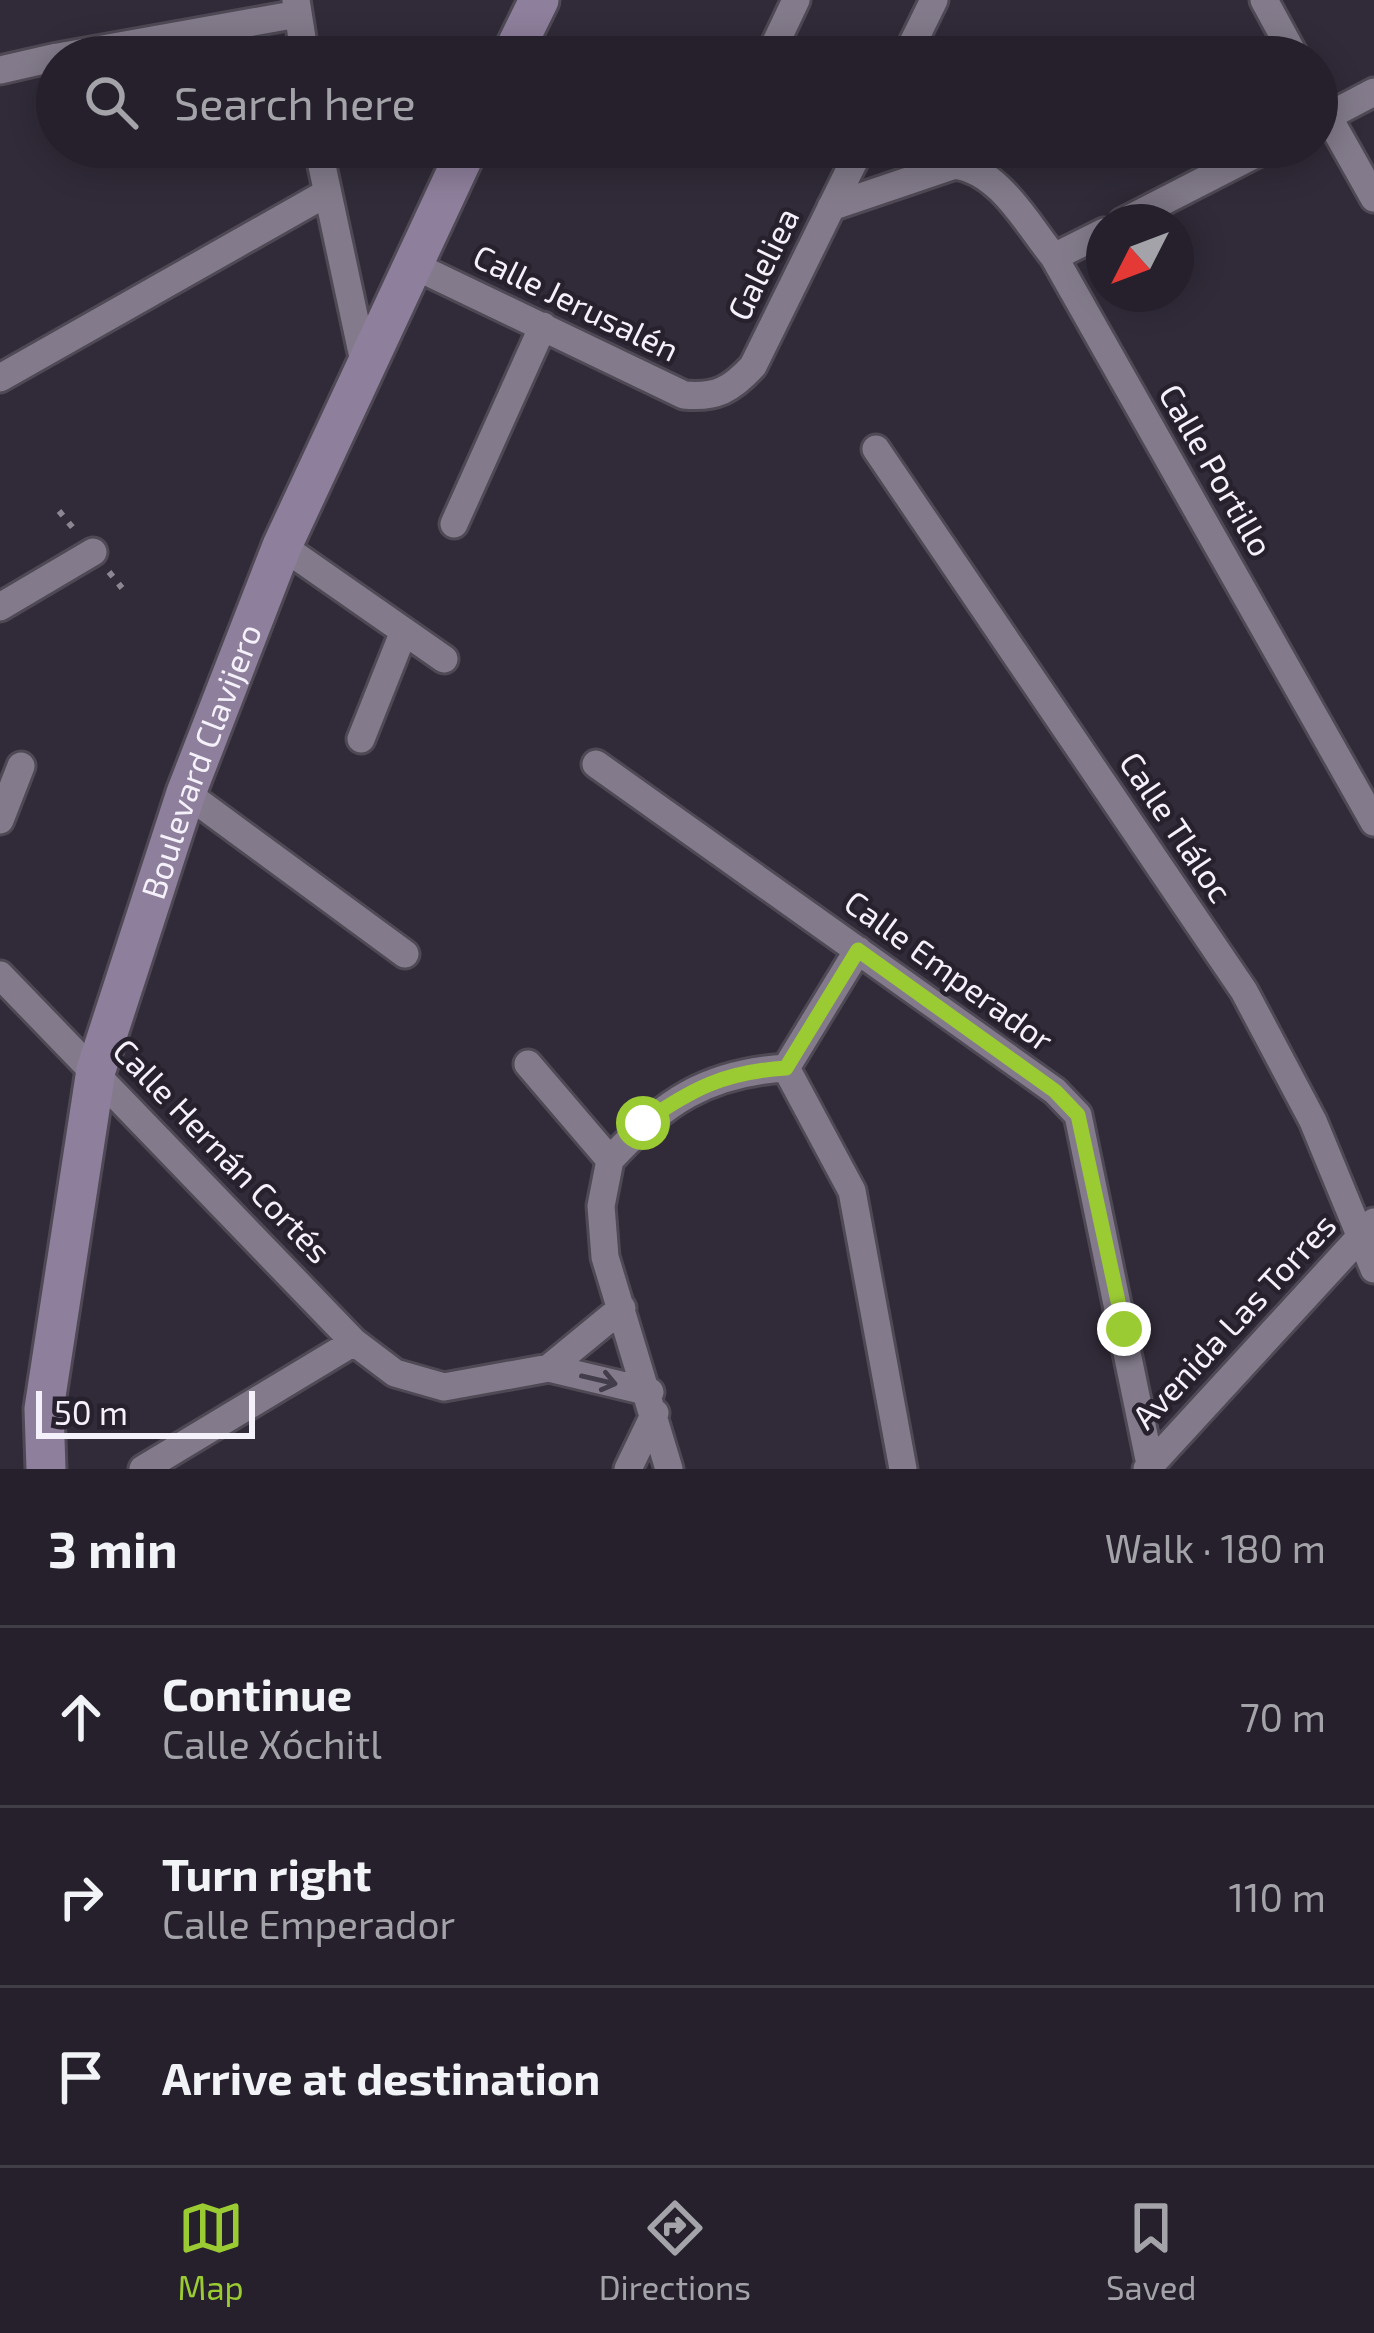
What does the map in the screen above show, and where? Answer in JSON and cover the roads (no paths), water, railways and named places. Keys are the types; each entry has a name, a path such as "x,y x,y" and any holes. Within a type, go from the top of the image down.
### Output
{"street":[{"path":"521,36 539,0"},
{"path":"779,36 796,0"},
{"path":"916,36 934,0"},
{"path":"1264,0 1284,36"},
{"path":"156,36 300,5 302,36"},
{"path":"0,70 36,62"},
{"path":"1338,106 1374,92"},
{"path":"1338,140 1374,198"},
{"path":"321,168 364,362"},
{"name":"Boulevard Clavijero","path":"46,1469 44,1408 95,1070 186,793 282,546 458,168"},
{"name":"Galeliea","path":"712,398 735,386 753,366 850,168"},
{"name":"Calle Portillo","path":"831,207 934,170 961,168"},
{"name":"Calle Portillo","path":"976,168 1054,257 1374,822"},
{"path":"1158,204 1228,168"},
{"path":"0,378 325,194"},
{"path":"1054,257 1086,241"},
{"name":"Calle Jerusalén","path":"411,264 684,395 712,398"},
{"path":"454,524 543,326"},
{"name":"Calle Tláloc","path":"876,449 1244,991 1305,1103 1366,1231 1374,1268"},
{"path":"282,546 444,659"},
{"path":"0,607 93,552"},
{"path":"361,739 404,631"},
{"name":"Calle Emperador","path":"596,764 1055,1091 1078,1115 1149,1468"},
{"path":"0,820 21,766"},
{"path":"186,793 405,954"},
{"path":"786,1068 858,950"},
{"name":"Calle Hernán Cortés","path":"0,975 354,1342 395,1373 444,1388 549,1368"},
{"path":"529,1064 610,1160"},
{"path":"669,1469 653,1402 605,1257 601,1207 610,1160 643,1123 686,1093 738,1071 786,1068"},
{"path":"786,1068 852,1191 903,1469"},
{"name":"Avenida Las Torres","path":"1149,1468 1366,1231"},
{"path":"549,1368 622,1308"},
{"path":"143,1469 354,1342"},
{"path":"549,1368 653,1402"},
{"path":"628,1469 653,1402"},
{"name":"Boulevard Clavijero","path":"21,1469 44,1408"}]}
